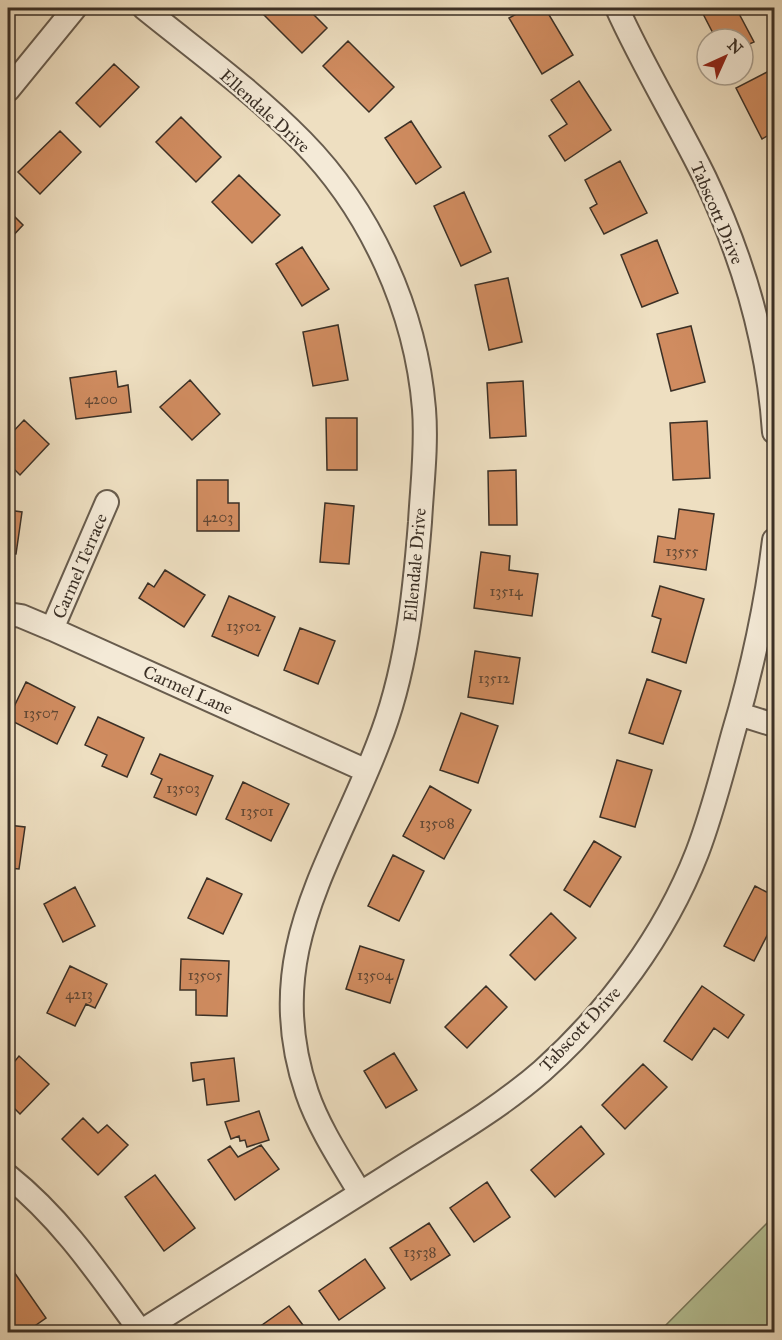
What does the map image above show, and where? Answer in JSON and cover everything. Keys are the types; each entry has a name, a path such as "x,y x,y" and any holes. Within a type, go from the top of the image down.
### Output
{"street":[{"path":"8,90 75,8"},
{"name":"Ellendale Drive","path":"144,8 279,118 339,184 363,222 388,270 407,320 419,373 424,408 425,445 417,560 409,631 397,687 367,771 306,910 292,982 292,1025 308,1095 325,1132 360,1193"},
{"name":"Tabscott Drive","path":"617,8 705,178 731,238 761,339 774,432"},
{"name":"Carmel Terrace","path":"52,629 107,502"},
{"name":"Tabscott Drive","path":"141,1332 500,1104 570,1044 615,993 657,931 696,855 714,804 739,714 767,597 774,540"},
{"name":"Carmel Lane","path":"8,614 21,616 52,629 367,771"},
{"path":"739,714 774,725"},
{"path":"8,1176 46,1209 79,1246 141,1332"}],"green space":[{"path":"774,1216 774,1332 659,1332"}],"building":[{"path":"267,8 307,8 327,28 302,53 262,13"},
{"path":"527,8 545,8 573,55 542,74 509,18"},
{"path":"700,8 736,8 746,27 710,27"},
{"path":"348,41 394,87 369,112 323,66"},
{"path":"114,64 139,87 100,127 76,103"},
{"path":"773,69 774,86 771,88 774,95 774,132 762,139 736,88 755,87 755,78"},
{"path":"579,81 611,130 565,161 549,136 567,124 551,100"},
{"path":"181,117 221,157 196,182 156,142"},
{"path":"411,121 441,167 416,184 385,138"},
{"path":"60,131 81,152 40,194 18,172"},
{"path":"620,161 647,213 604,234 590,208 597,204 585,180"},
{"path":"239,175 280,215 252,243 212,202"},
{"path":"464,192 491,252 461,266 434,206"},
{"path":"8,210 23,225 8,241"},
{"path":"657,240 678,293 642,307 621,255"},
{"path":"302,247 329,289 302,306 276,264"},
{"path":"508,278 522,342 489,350 475,285"},
{"path":"338,325 348,380 313,386 303,332"},
{"path":"691,326 705,382 671,391 657,334"},
{"path":"116,371 118,387 128,385 131,412 76,419 70,378"},
{"path":"190,380 220,414 192,440 160,407"},
{"path":"523,381 526,436 490,438 487,383"},
{"path":"326,418 357,418 357,470 327,470"},
{"path":"24,420 49,444 20,475 8,463 8,437"},
{"path":"707,421 710,478 673,480 670,423"},
{"path":"516,470 517,525 489,525 488,471"},
{"path":"197,480 228,480 228,503 239,503 239,531 197,531"},
{"path":"325,503 354,506 349,564 320,562"},
{"path":"679,509 714,514 706,570 654,562 658,536 675,539"},
{"path":"8,510 22,512 16,554 8,553"},
{"path":"481,552 510,556 509,570 538,574 532,616 474,608"},
{"path":"165,570 205,595 184,627 139,598 148,583 154,587"},
{"path":"660,586 704,599 686,663 652,652 661,619 652,616"},
{"path":"229,596 275,617 258,656 212,636"},
{"path":"300,628 335,641 318,684 284,670"},
{"path":"475,651 520,658 513,704 468,697"},
{"path":"647,679 681,691 663,744 629,733"},
{"path":"26,682 75,707 57,744 8,719"},
{"path":"461,713 498,726 478,783 440,770"},
{"path":"98,717 144,738 127,777 102,766 107,755 85,745"},
{"path":"160,754 213,776 196,815 154,797 162,779 151,774"},
{"path":"617,760 652,770 635,827 600,817"},
{"path":"243,782 289,804 271,841 226,819"},
{"path":"430,786 471,810 444,859 403,836"},
{"path":"8,825 25,827 19,869 8,868"},
{"path":"594,841 621,857 590,907 564,890"},
{"path":"393,855 424,871 399,921 368,906"},
{"path":"207,878 242,894 223,934 188,918"},
{"path":"755,886 774,896 774,922 754,961 724,946"},
{"path":"75,887 95,926 63,942 44,904"},
{"path":"551,913 576,938 535,980 510,955"},
{"path":"360,946 404,960 390,1003 346,989"},
{"path":"181,959 229,961 227,1016 196,1015 196,990 180,990"},
{"path":"70,966 107,984 95,1008 86,1004 75,1026 47,1013"},
{"path":"486,986 507,1007 467,1048 445,1027"},
{"path":"702,986 744,1015 728,1038 714,1028 692,1060 664,1041"},
{"path":"394,1053 417,1090 386,1108 364,1071"},
{"path":"8,1055 15,1061 19,1056 49,1084 20,1114 8,1102"},
{"path":"234,1058 239,1101 207,1105 204,1079 193,1081 191,1063"},
{"path":"643,1064 667,1087 625,1129 602,1105"},
{"path":"259,1111 269,1140 247,1147 245,1140 240,1141 239,1136 231,1139 225,1122"},
{"path":"83,1118 98,1133 107,1125 128,1145 98,1175 62,1139"},
{"path":"581,1126 604,1154 555,1197 531,1170"},
{"path":"261,1145 279,1169 235,1200 208,1160 230,1146 238,1157"},
{"path":"155,1175 195,1228 164,1251 125,1197"},
{"path":"487,1182 510,1217 474,1242 450,1208"},
{"path":"429,1223 450,1255 411,1280 390,1248"},
{"path":"365,1259 385,1288 339,1320 319,1291"},
{"path":"14,1272 46,1318 26,1332 8,1331 8,1276"},
{"path":"289,1306 308,1332 252,1332"}]}
